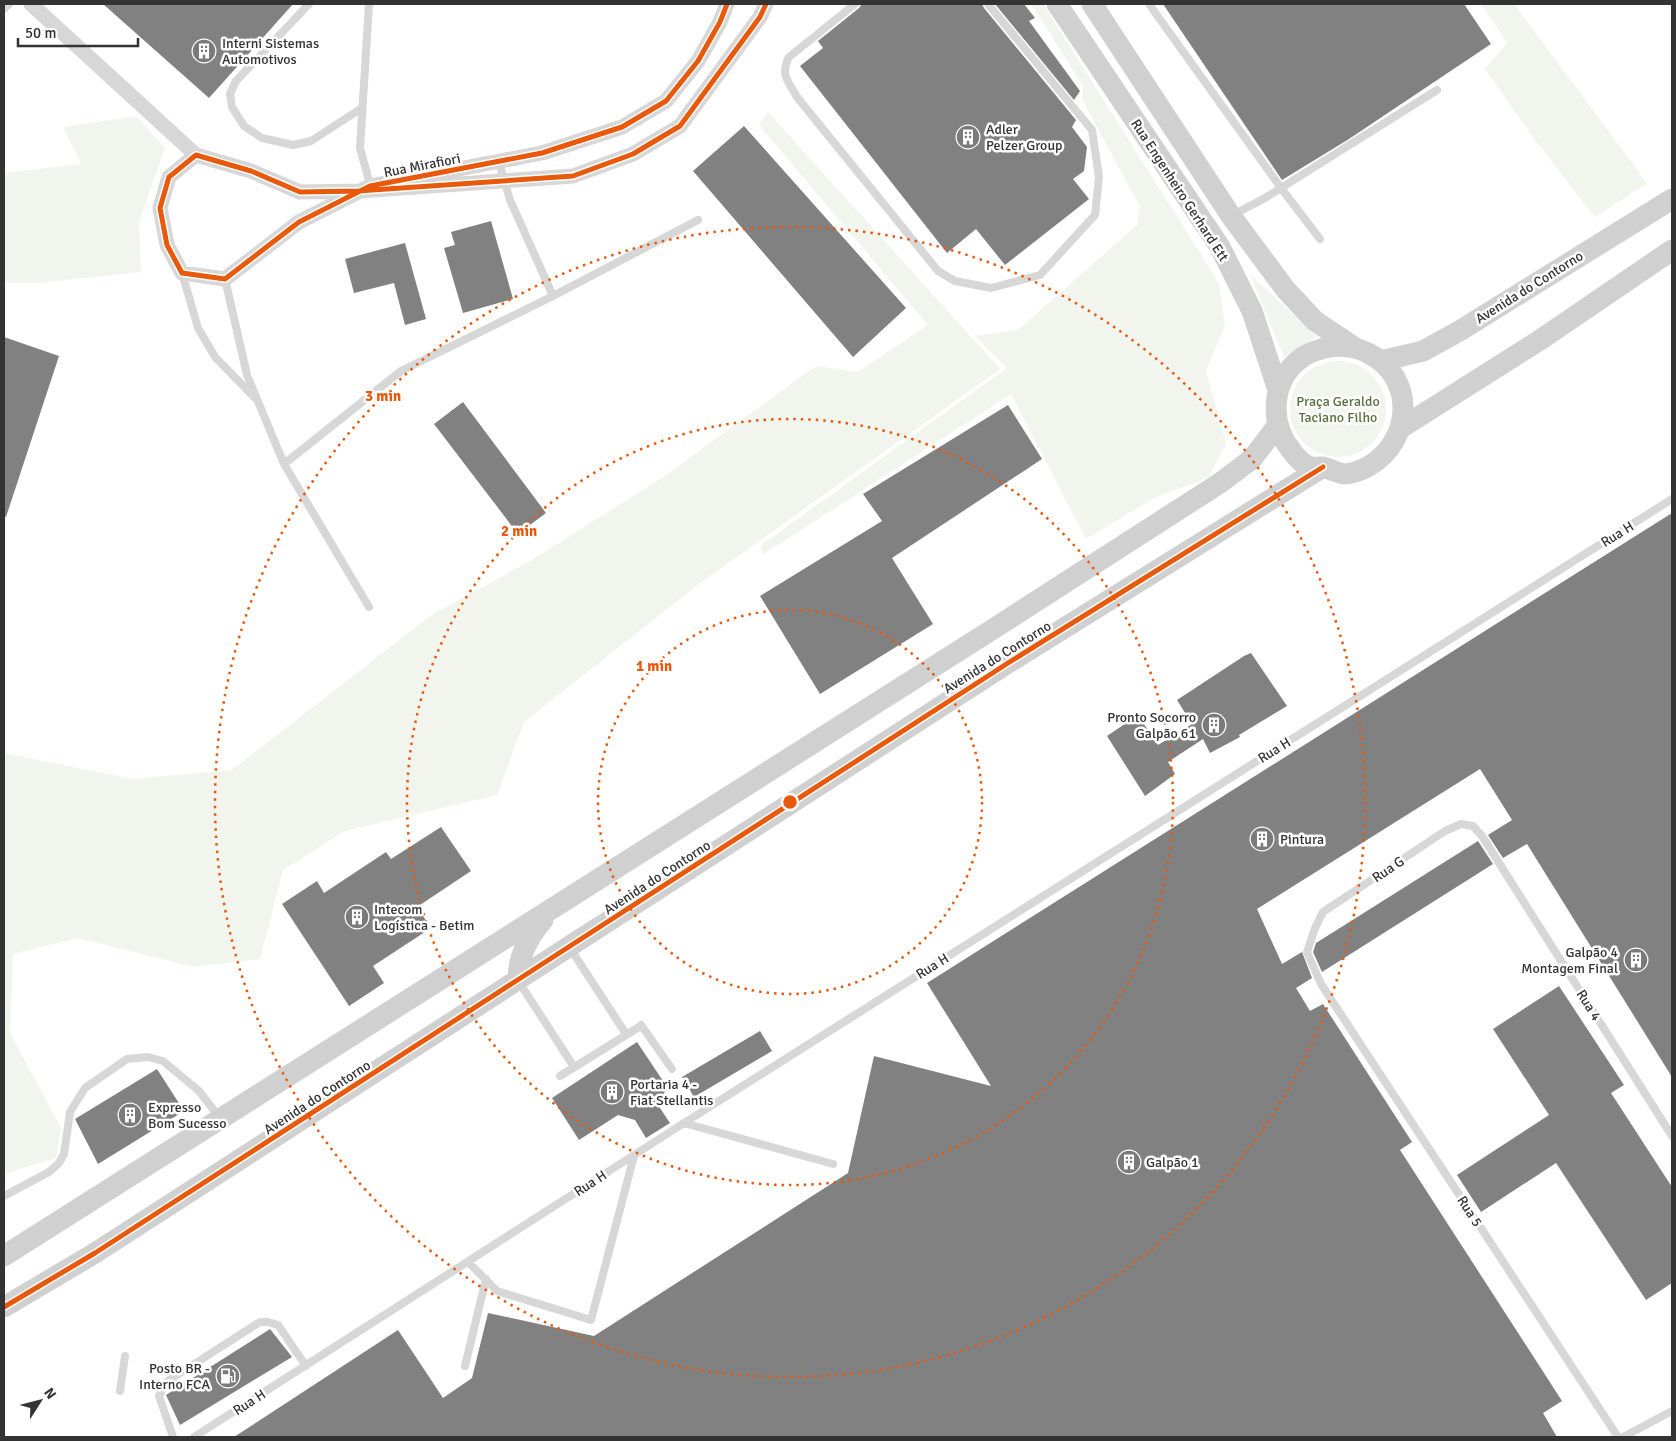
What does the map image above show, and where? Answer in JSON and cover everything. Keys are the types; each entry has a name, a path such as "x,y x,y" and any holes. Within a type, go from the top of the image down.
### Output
{"street":[{"path":"31,4 196,155 251,171 300,192 367,189"},
{"name":"Rua Mirafiori","path":"367,189 542,153 622,127 666,101 698,62 720,22 727,4"},
{"name":"Rua Mirafiori","path":"367,189 573,176 633,154 680,126 760,17 766,4"},
{"name":"Rua Engenheiro Gerhard Ett","path":"1056,4 1220,247 1252,311 1278,390"},
{"name":"Rua Engenheiro Gerhard Ett","path":"1092,4 1231,216 1286,290 1315,321 1354,347"},
{"path":"196,155 169,177 160,208 167,245 182,273 225,280 298,222 367,189"},
{"name":"Avenida do Contorno","path":"1381,361 1423,351 1461,330 1672,200"},
{"path":"1401,428 1540,340 1672,250"},
{"path":"1335,346 1354,347 1368,352 1381,361 1393,375 1401,391 1404,410 1401,428 1393,445 1380,460 1364,469 1345,474 1323,467 1310,466 1295,456 1284,442 1277,426 1275,408 1278,390 1287,373 1300,359 1316,350 1335,346"},
{"name":"Avenida do Contorno","path":"4,1256 990,631 1220,483 1252,459 1277,426"},
{"name":"Avenida do Contorno","path":"4,1307 95,1254 1008,663 1323,467"},
{"path":"518,980 518,964 523,950 534,930 553,908"}],"lane":[{"path":"4,9 9,4"},
{"path":"309,4 236,81 230,94 232,107 244,126 262,138 293,145 311,142 362,108"},
{"path":"367,189 360,148 369,4"},
{"path":"855,4 789,57 784,75 797,97 938,271 955,281 991,288 1040,275 1095,215 1100,177 1092,130 988,4"},
{"path":"1149,4 1281,188 1320,239"},
{"path":"1231,216 1281,188 1437,90"},
{"path":"499,162 510,200 552,296"},
{"path":"284,464 401,371 552,296 698,220"},
{"path":"182,273 198,328 206,342 215,356 258,402"},
{"path":"225,280 247,375 284,464 369,607"},
{"name":"Rua H","path":"194,1437 684,1123 1672,499"},
{"name":"Rua G","path":"1321,984 1307,952 1323,912 1445,831 1461,824 1473,826 1482,836 1506,874"},
{"name":"Rua 4","path":"1506,874 1672,1136"},
{"path":"569,947 626,1034"},
{"path":"518,980 574,1067"},
{"name":"Rua 5","path":"1321,984 1618,1437"},
{"path":"560,1076 640,1026 672,1069"},
{"path":"4,1196 49,1172 59,1164 64,1154 70,1112 85,1088 127,1059 148,1057 163,1061 199,1091 220,1119"},
{"path":"684,1123 833,1164"},
{"path":"468,1262 497,1291 591,1320 634,1156"},
{"path":"465,1366 486,1279"},
{"path":"173,1437 159,1396 166,1382 260,1322 278,1325 306,1366"},
{"path":"120,1391 125,1356"},
{"path":"1623,1437 1672,1411"}],"green space":[{"path":"1031,4 1043,4 1219,283 1225,326 1206,371 1226,444 1208,478 1156,497 1086,539 1011,394 764,554 760,546 1007,368 975,336 1018,330 1137,225 1140,207 1082,99 1083,86"},
{"path":"1481,4 1514,4 1647,183 1595,217 1535,140 1485,69 1507,43"},
{"path":"768,112 1000,369 696,586 524,722 497,795 345,831 283,870 260,959 194,967 78,938 13,954 10,1033 61,1128 56,1158 4,1174 4,753 132,779 232,770 430,616 530,561 662,478 816,366 858,372 928,325 759,125"},
{"path":"136,116 165,148 139,222 141,272 37,283 4,283 4,173 81,164 63,127"},
{"path":"1250,274 1317,337 1284,357"},
{"name":"Praça Geraldo Taciano Filho","path":"1338,361 1356,365 1372,375 1382,391 1386,409 1382,427 1372,443 1356,453 1338,457 1320,453 1304,443 1294,427 1290,409 1294,391 1304,375 1320,365"}],"building":[{"name":"Interni Sistemas Automotivos","path":"103,4 293,4 209,98"},
{"name":"Adler Pelzer Group","path":"862,4 982,4 1076,120 1072,127 1087,147 1084,171 1073,179 1089,199 1005,265 976,229 947,253 800,66 823,48 818,41"},
{"name":"Adler Pelzer Group","path":"995,4 1024,4 1035,18 1029,21 1080,91 1074,100"},
{"path":"1163,4 1464,4 1491,44 1349,139 1282,180"},
{"path":"744,126 906,308 853,357 693,171"},
{"path":"491,221 513,299 463,313 444,248 455,245 451,232"},
{"path":"405,243 426,319 405,325 394,283 354,293 345,259"},
{"path":"4,337 59,356 6,517 4,516"},
{"path":"463,402 546,513 518,534 434,424"},
{"path":"1008,405 1042,459 892,558 933,624 820,694 760,596 882,521 863,494"},
{"name":"Galpão 1","path":"1672,513 1672,1077 1527,844 1503,858 1488,835 1512,820 1480,769 1257,909 1282,964 1302,952 1312,978 1296,988 1310,1011 1323,1004 1412,1142 1400,1150 1562,1401 1543,1413 1557,1437 234,1437 398,1330 443,1398 472,1378 488,1313 594,1336 848,1173 874,1056 991,1086 927,983"},
{"name":"Pronto Socorro Galpão 61","path":"1251,653 1287,706 1239,735 1240,737 1210,753 1203,739 1168,762 1175,774 1145,796 1107,736 1138,715 1158,745 1192,724 1177,700"},
{"name":"Intecom Logística - Betim","path":"441,827 471,871 417,907 431,928 373,966 384,983 349,1006 282,904 317,881 324,893 386,852 391,859"},
{"path":"1478,841 1493,864 1322,972 1313,952 1316,943"},
{"path":"1559,986 1624,1085 1611,1093 1672,1187 1672,1283 1646,1300 1556,1163 1481,1212 1457,1175 1549,1115 1493,1029"},
{"path":"760,1031 772,1051 694,1097 682,1077"},
{"name":"Portaria 4 - Fiat Stellantis","path":"637,1042 667,1087 658,1105 670,1123 646,1138 635,1120 618,1115 579,1140 552,1098"},
{"name":"Expresso Bom Sucesso","path":"157,1069 184,1111 98,1164 75,1119"},
{"name":"Posto BR - Interno FCA","path":"270,1329 292,1357 180,1425 166,1395"}],"cycle path":[{"path":"727,4 720,22 698,61 666,101 622,127 542,153 370,186 299,222 225,279 182,273 167,245 160,208 169,177 196,155 251,171 300,192 358,191 573,176 633,154 680,126 760,17 766,4"},
{"path":"4,1307 95,1253 1008,663 1323,467"}],"place":[{"name":"Interni Sistemas Automotivos","path":"204,51"},
{"name":"Adler Pelzer Group","path":"968,137"},
{"name":"Pronto Socorro Galpão 61","path":"1214,725"},
{"name":"Pintura","path":"1262,839"},
{"name":"Intecom Logística - Betim","path":"357,917"},
{"name":"Galpão 4 Montagem Final","path":"1636,960"},
{"name":"Portaria 4 - Fiat Stellantis","path":"612,1092"},
{"name":"Expresso Bom Sucesso","path":"130,1115"},
{"name":"Galpão 1","path":"1129,1162"},
{"name":"Posto BR - Interno FCA","path":"228,1376"}]}
